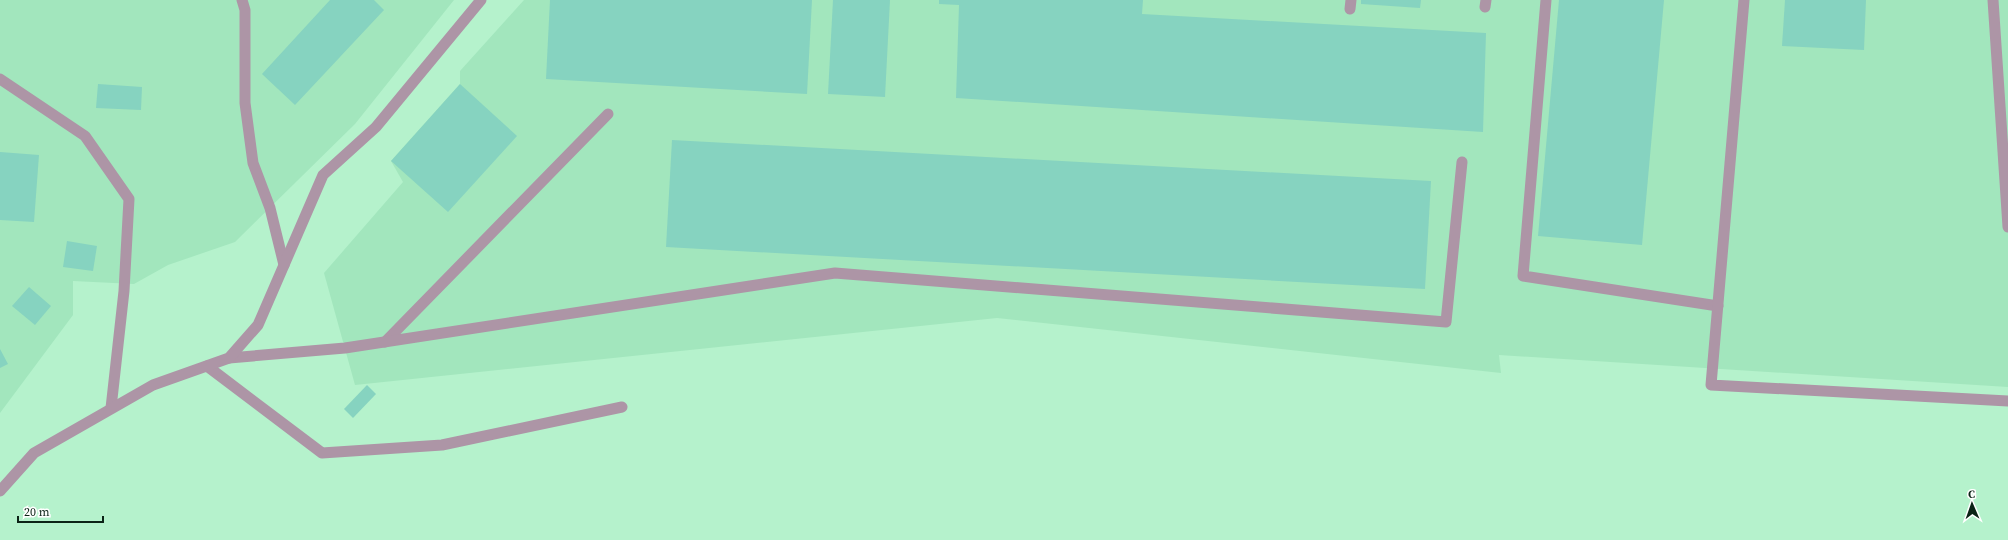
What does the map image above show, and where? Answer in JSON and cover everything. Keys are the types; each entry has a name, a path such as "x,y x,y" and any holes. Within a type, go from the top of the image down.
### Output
{"lane":[{"path":"242,0 245,10 245,104 253,163 270,208 284,265"},
{"path":"229,358 258,325 323,176 376,127 481,0"},
{"path":"1546,0 1523,276 1718,306"},
{"path":"1744,0 1711,385 2008,401"},
{"path":"1993,0 2008,227"},
{"path":"0,79 85,136 129,199 124,291 111,408"},
{"path":"385,342 608,114"},
{"path":"0,491 34,453 111,408 153,385 229,358 345,348 835,273 1446,322 1462,162"},
{"path":"207,366 322,452 442,445 622,407"}],"shaded area":[{"path":"0,0 454,0 355,124 235,242 168,265 134,284 73,281 73,315 0,413"},
{"path":"524,0 2008,0 2008,387 1499,355 1501,373 997,318 355,385 324,273 403,182 391,161 460,84 460,71"}],"building":[{"path":"330,0 374,0 384,10 295,105 262,74"},
{"path":"550,0 812,0 807,94 546,79"},
{"path":"833,0 890,0 885,97 828,94"},
{"path":"939,0 1143,0 1142,14 1486,33 1483,132 956,98 959,5 939,4"},
{"path":"1361,0 1421,0 1420,8 1361,4"},
{"path":"1559,0 1664,0 1642,245 1538,236"},
{"path":"1785,0 1866,0 1864,50 1782,46"},
{"path":"98,84 142,87 141,110 96,108"},
{"path":"460,84 517,136 448,212 391,161"},
{"path":"672,140 1431,181 1425,289 666,247"},
{"path":"0,152 39,155 34,222 0,220"},
{"path":"67,241 97,246 93,271 63,267"},
{"path":"29,287 51,306 35,325 12,306"},
{"path":"0,349 8,364 0,368"},
{"path":"367,385 376,394 353,418 344,409"}]}
